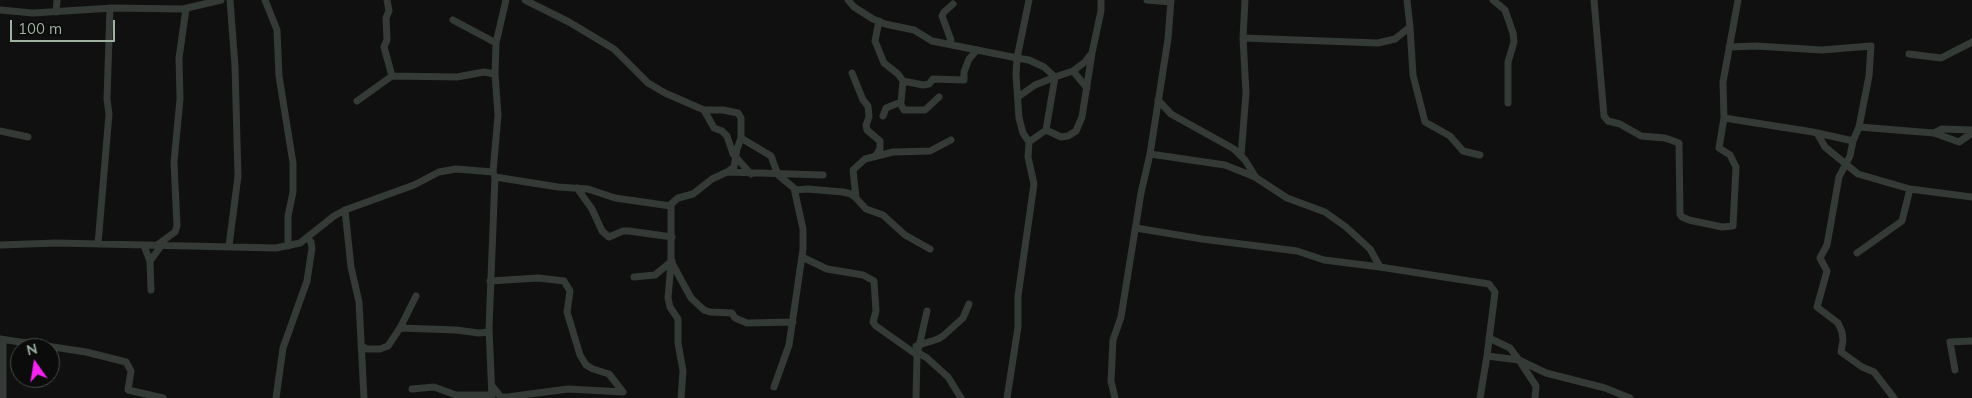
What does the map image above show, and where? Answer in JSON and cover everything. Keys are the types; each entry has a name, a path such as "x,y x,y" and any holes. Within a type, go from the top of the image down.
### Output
{"street":[{"path":"56,12 57,0"},
{"path":"0,10 33,13 110,8 186,9 198,3 221,0"},
{"path":"229,246 238,176 235,66 230,0"},
{"path":"265,0 277,30 279,76 287,114 293,163 293,192 288,216 288,246"},
{"path":"387,0 389,10 386,18 386,40 384,46 388,67 392,76"},
{"path":"412,389 434,387 456,395 492,396 489,332 494,174 498,115 495,74 496,43 506,0"},
{"path":"525,0 569,22 614,49 648,82 665,93 704,110 723,110 738,113 741,118 741,138 734,167 712,179 693,194 674,200 671,206 672,262 668,298 670,307 678,319 678,342 683,371 681,398"},
{"path":"848,0 854,7 879,21 914,30 932,41 1029,60 1044,67 1055,77"},
{"path":"1007,398 1018,327 1018,296 1034,184 1028,157 1029,142 1023,133 1019,118 1018,97 1017,58 1029,0"},
{"path":"1046,130 1061,136 1068,136 1076,131 1082,117 1101,11 1101,0"},
{"path":"1115,398 1110,381 1113,340 1120,317 1141,193 1150,154 1168,39 1171,1 1147,0"},
{"path":"1241,156 1246,94 1243,38 1245,0"},
{"path":"1407,0 1413,75 1425,122 1450,136 1464,151 1480,155"},
{"path":"1494,0 1505,10 1513,34 1514,42 1508,62 1508,103"},
{"path":"1594,0 1604,116 1608,121 1620,124 1641,136 1665,138 1679,143 1679,200 1682,217 1722,227 1733,226 1736,167 1730,156 1719,148 1724,118 1723,82 1738,0"},
{"path":"948,44 951,40 942,16 953,4"},
{"path":"98,244 109,114 107,98 110,8"},
{"path":"177,245 174,233 177,221 174,162 180,99 179,58 186,9"},
{"path":"452,20 496,43"},
{"path":"879,21 875,41 884,63 898,74 903,82 900,103 904,110 925,110 939,97"},
{"path":"1243,38 1378,43 1395,39 1410,27"},
{"path":"1909,54 1941,58 1972,42"},
{"path":"1729,47 1756,46 1822,50 1871,46 1859,127 1853,141 1850,156 1839,177 1827,245 1820,258 1827,271 1817,307 1838,323 1843,340 1841,352 1862,367 1874,372 1894,398"},
{"path":"903,82 923,85 929,84 933,79 964,80 964,72 969,59 977,50"},
{"path":"1018,97 1035,85 1073,71 1085,62 1092,53"},
{"path":"1073,71 1087,88"},
{"path":"357,101 392,76 458,77 484,72 495,74"},
{"path":"852,73 863,100 868,106 867,130 880,140 880,150 876,155"},
{"path":"1029,142 1046,130 1055,77"},
{"path":"1158,100 1171,114 1234,149 1255,176"},
{"path":"883,116 886,108 900,103"},
{"path":"704,110 714,128 722,131 727,136 736,158 751,174"},
{"path":"1724,118 1817,133 1853,141"},
{"path":"1859,127 1934,133 1959,142 1972,132"},
{"path":"1934,133 1942,129 1972,132"},
{"path":"0,131 28,137"},
{"path":"1817,133 1825,147 1858,174 1910,189 1972,196"},
{"path":"741,138 770,156 778,175 795,190 803,229 802,257 790,345 774,387"},
{"path":"856,198 853,170 865,159 893,152 930,151 951,140"},
{"path":"1150,154 1225,165 1255,176 1287,198 1325,212 1346,227 1370,249 1380,267"},
{"path":"0,245 56,242 144,246 177,245 268,248 288,246 300,243 345,210 414,185 440,172 456,170 494,174 558,187 588,189 615,198 671,206"},
{"path":"727,172 823,175"},
{"path":"788,182 794,182 808,189"},
{"path":"577,188 592,209 602,231 609,237 624,231 672,237"},
{"path":"795,190 808,189 851,194 866,209 882,215 905,235 930,249"},
{"path":"1857,253 1902,221 1910,189"},
{"path":"345,210 351,267 359,302 364,398"},
{"path":"1136,228 1297,252 1324,260 1489,284 1495,292 1480,398"},
{"path":"150,261 158,246 174,233"},
{"path":"276,398 283,348 307,281 312,248 311,242 307,238"},
{"path":"144,246 150,261 151,290"},
{"path":"802,257 833,271 863,275 874,281 876,311 874,322 876,326 908,348 918,351 927,358 948,377 961,398"},
{"path":"634,277 655,275 672,262"},
{"path":"672,262 691,298 704,310 732,313 735,318 747,323 794,322"},
{"path":"490,281 538,278 564,281 570,291 567,312 580,355 586,365 593,370 609,374 622,392 568,389 508,398 501,397 492,386"},
{"path":"361,346 367,349 380,349 388,346 400,328 416,296"},
{"path":"918,351 943,336 963,318 969,304"},
{"path":"916,398 918,351 927,312"},
{"path":"400,328 489,332"},
{"path":"1489,338 1510,348 1536,386 1535,398"},
{"path":"3,398 2,339 86,352 126,362 131,371 128,390 124,398"},
{"path":"1955,370 1950,342 1972,341"},
{"path":"1487,356 1519,360 1557,377 1605,388 1630,398"},
{"path":"128,390 163,398"}]}
